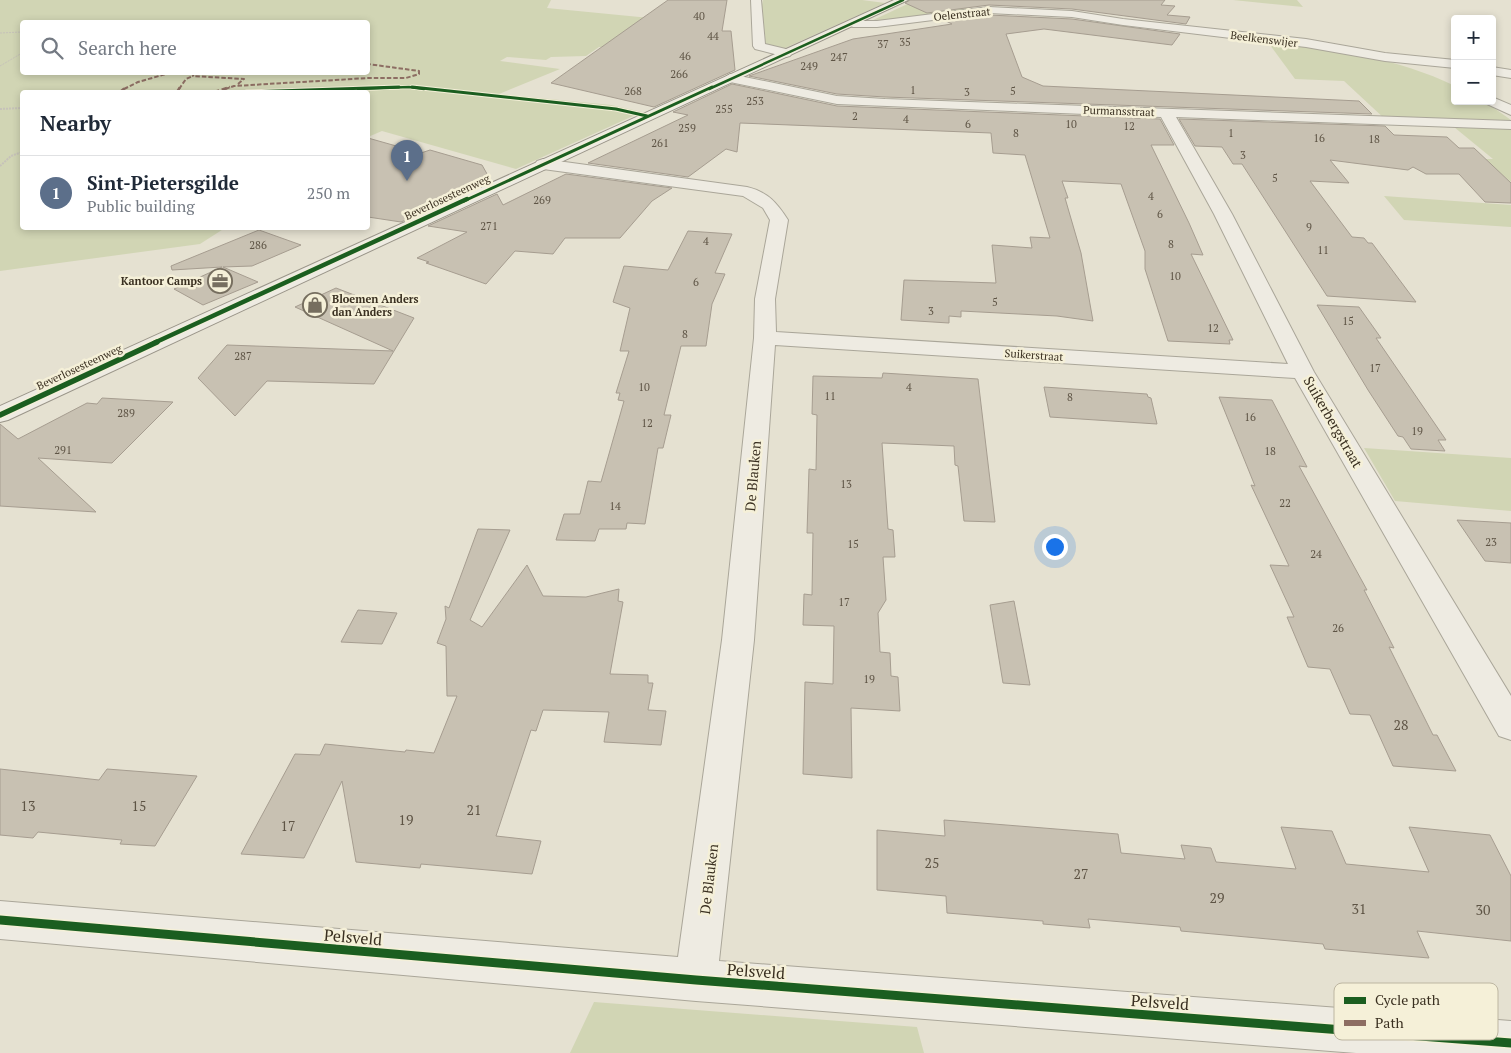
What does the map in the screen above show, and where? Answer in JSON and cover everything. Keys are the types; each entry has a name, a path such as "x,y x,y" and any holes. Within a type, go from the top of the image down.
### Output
{"street":[{"path":"756,0 759,46 786,53"},
{"name":"Beverlosesteenweg","path":"0,415 903,0"},
{"path":"953,3 989,10"},
{"name":"Oelenstraat","path":"852,24 890,23 989,10 1072,14 1092,5"},
{"name":"Beelkenswijer","path":"1072,14 1123,22 1306,43 1385,57 1451,64"},
{"path":"1385,57 1440,75"},
{"path":"1496,72 1511,74"},
{"name":"Purmansstraat","path":"730,78 837,100 1511,126"},
{"path":"1496,103 1511,111"},
{"name":"Suikerbergstraat","path":"1166,113 1223,214 1304,372 1511,726"},
{"name":"De Blauken","path":"543,164 729,189 762,198 770,205 779,220 765,299 765,338 738,640 696,980"},
{"name":"Suikerstraat","path":"765,338 1304,372"},
{"name":"Pelsveld","path":"0,920 696,980 1334,1029"},
{"name":"Pelsveld","path":"1472,1040 1511,1043"}],"path":[{"path":"0,33 20,32"},
{"path":"0,66 20,54"},
{"path":"0,109 20,108"},
{"path":"0,166 11,156 20,153"}],"green space":[{"path":"0,0 551,0 547,8 660,19 619,48 599,47 586,56 551,57 546,60 507,57 500,61 560,69 499,94 611,105 642,112 516,169 382,131 370,136 370,90 20,90 20,230 222,230 200,244 0,271"},
{"path":"763,0 862,0 885,3 785,48 775,48 764,44 761,10"},
{"path":"916,0 965,7 971,9 869,22"},
{"path":"1233,0 1297,0 1303,7"},
{"path":"1267,41 1339,51 1410,68 1451,84 1451,105 1490,105 1511,120 1499,123 1386,120 1344,81 1295,79"},
{"path":"1454,127 1511,129 1511,182 1483,159 1493,159"},
{"path":"1384,196 1511,205 1511,227 1404,220"},
{"path":"1364,448 1511,458 1511,511 1395,501"},
{"path":"594,1002 917,1027 924,1053 570,1053"}],"building":[{"path":"668,0 727,0 722,31 731,31 735,70 654,107 551,83"},
{"path":"910,0 1165,0 1161,5 1175,6 1167,15 1190,17 1186,24 1072,9 989,5 927,13 905,3"},
{"path":"989,15 1072,19 1180,34 1172,45 1044,29 1006,34 1022,77 1043,86 1359,101 1372,114 885,97 837,94 749,76 853,39 952,24 944,20"},
{"path":"732,84 837,106 1160,119 1174,145 1151,145 1203,255 1191,254 1233,340 1229,340 1230,344 1168,341 1145,269 1145,251 1121,184 1062,181 1081,253 1093,321 1057,316 961,311 961,317 949,316 949,323 901,320 904,280 996,283 992,245 1032,248 1030,237 1050,238 1025,155 993,153 991,133 740,123 737,152 726,149 688,177 588,163 688,115 673,112"},
{"path":"1179,119 1385,126 1394,135 1447,137 1459,148 1474,148 1511,183 1511,203 1485,202 1459,174 1426,174 1413,167 1408,170 1330,160 1349,183 1310,181 1352,237 1364,238 1368,243 1372,243 1416,302 1327,296 1242,164 1233,164 1222,147 1195,146"},
{"path":"370,139 421,153 430,150 482,165 491,181 401,222 370,217"},
{"path":"566,174 672,188 652,201 620,238 565,238 553,254 515,251 486,284 426,263 429,262 417,258 467,232 428,226 497,194 503,205"},
{"path":"259,230 301,245 252,266 223,267 258,282 203,305 174,289 222,267 172,270 171,266"},
{"path":"688,231 732,234 715,273 725,274 712,304 706,346 681,346 664,415 671,415 663,448 658,448 645,524 627,523 626,529 599,529 595,541 556,540 564,514 580,514 588,481 601,482 624,401 618,400 620,393 616,393 629,351 620,351 630,308 613,302 624,266 668,270"},
{"path":"336,288 414,318 374,384 267,381 235,416 198,378 227,345 393,351 295,307"},
{"path":"1317,305 1359,307 1381,338 1376,338 1446,440 1438,440 1445,451 1411,449 1403,437 1398,436"},
{"path":"883,373 978,379 995,522 964,521 958,466 955,465 954,446 882,443 888,529 893,530 895,557 883,557 886,600 878,613 880,652 890,653 891,676 898,677 900,711 851,708 852,778 803,774 805,682 833,684 834,626 803,625 804,594 812,595 813,533 807,533 809,469 816,470 817,415 812,414 813,376 882,378"},
{"path":"1044,387 1147,394 1151,398 1157,424 1050,417"},
{"path":"1219,397 1272,400 1307,467 1299,466 1367,590 1364,590 1394,648 1389,647 1433,735 1437,735 1456,771 1393,766 1370,715 1350,714 1330,669 1308,667 1287,617 1294,617 1270,565 1289,566 1251,485 1255,486"},
{"path":"102,398 173,402 112,463 38,458 96,512 0,506 0,424 18,439 87,403 97,404"},
{"path":"1457,520 1511,523 1511,563 1485,561"},
{"path":"478,529 510,530 470,620 482,627 527,565 543,596 586,597 619,589 618,601 623,602 610,674 648,675 648,683 653,683 648,710 666,711 661,745 604,742 609,712 543,710 536,731 531,730 496,836 541,841 532,874 421,864 420,868 356,862 342,781 304,858 241,854 295,754 320,755 325,744 434,753 457,696 447,696 446,646 437,643 446,619 445,606 449,608"},
{"path":"1014,601 1030,685 1003,683 990,605"},
{"path":"358,610 397,613 382,644 341,642"},
{"path":"0,769 99,780 107,769 197,776 155,846 120,844 122,840 38,832 33,838 0,835"},
{"path":"944,820 1118,834 1121,853 1185,859 1181,845 1211,848 1216,862 1296,869 1281,827 1332,831 1346,864 1429,872 1409,827 1490,835 1511,876 1511,941 1417,931 1429,958 1325,949 1323,944 1181,931 1180,927 1088,919 1090,928 1043,924 1043,921 947,913 946,896 877,890 877,830 945,836"}],"marked path":[{"path":"221,90 234,86 369,78 406,78 419,74 419,71 370,64"},
{"path":"122,90 138,82 166,75"},
{"path":"193,75 244,79 238,84"},
{"path":"178,90 186,79 193,76"}],"cycle path":[{"path":"0,415 903,0"},
{"path":"311,90 409,87 616,109 647,116"},
{"path":"0,920 696,980 1334,1029"},
{"path":"1472,1040 1511,1043"}],"place":[{"name":"Sint-Pietersgilde","path":"407,181"},
{"name":"Kantoor Camps","path":"220,281"},
{"name":"Bloemen Anders dan Anders","path":"315,305"}]}
